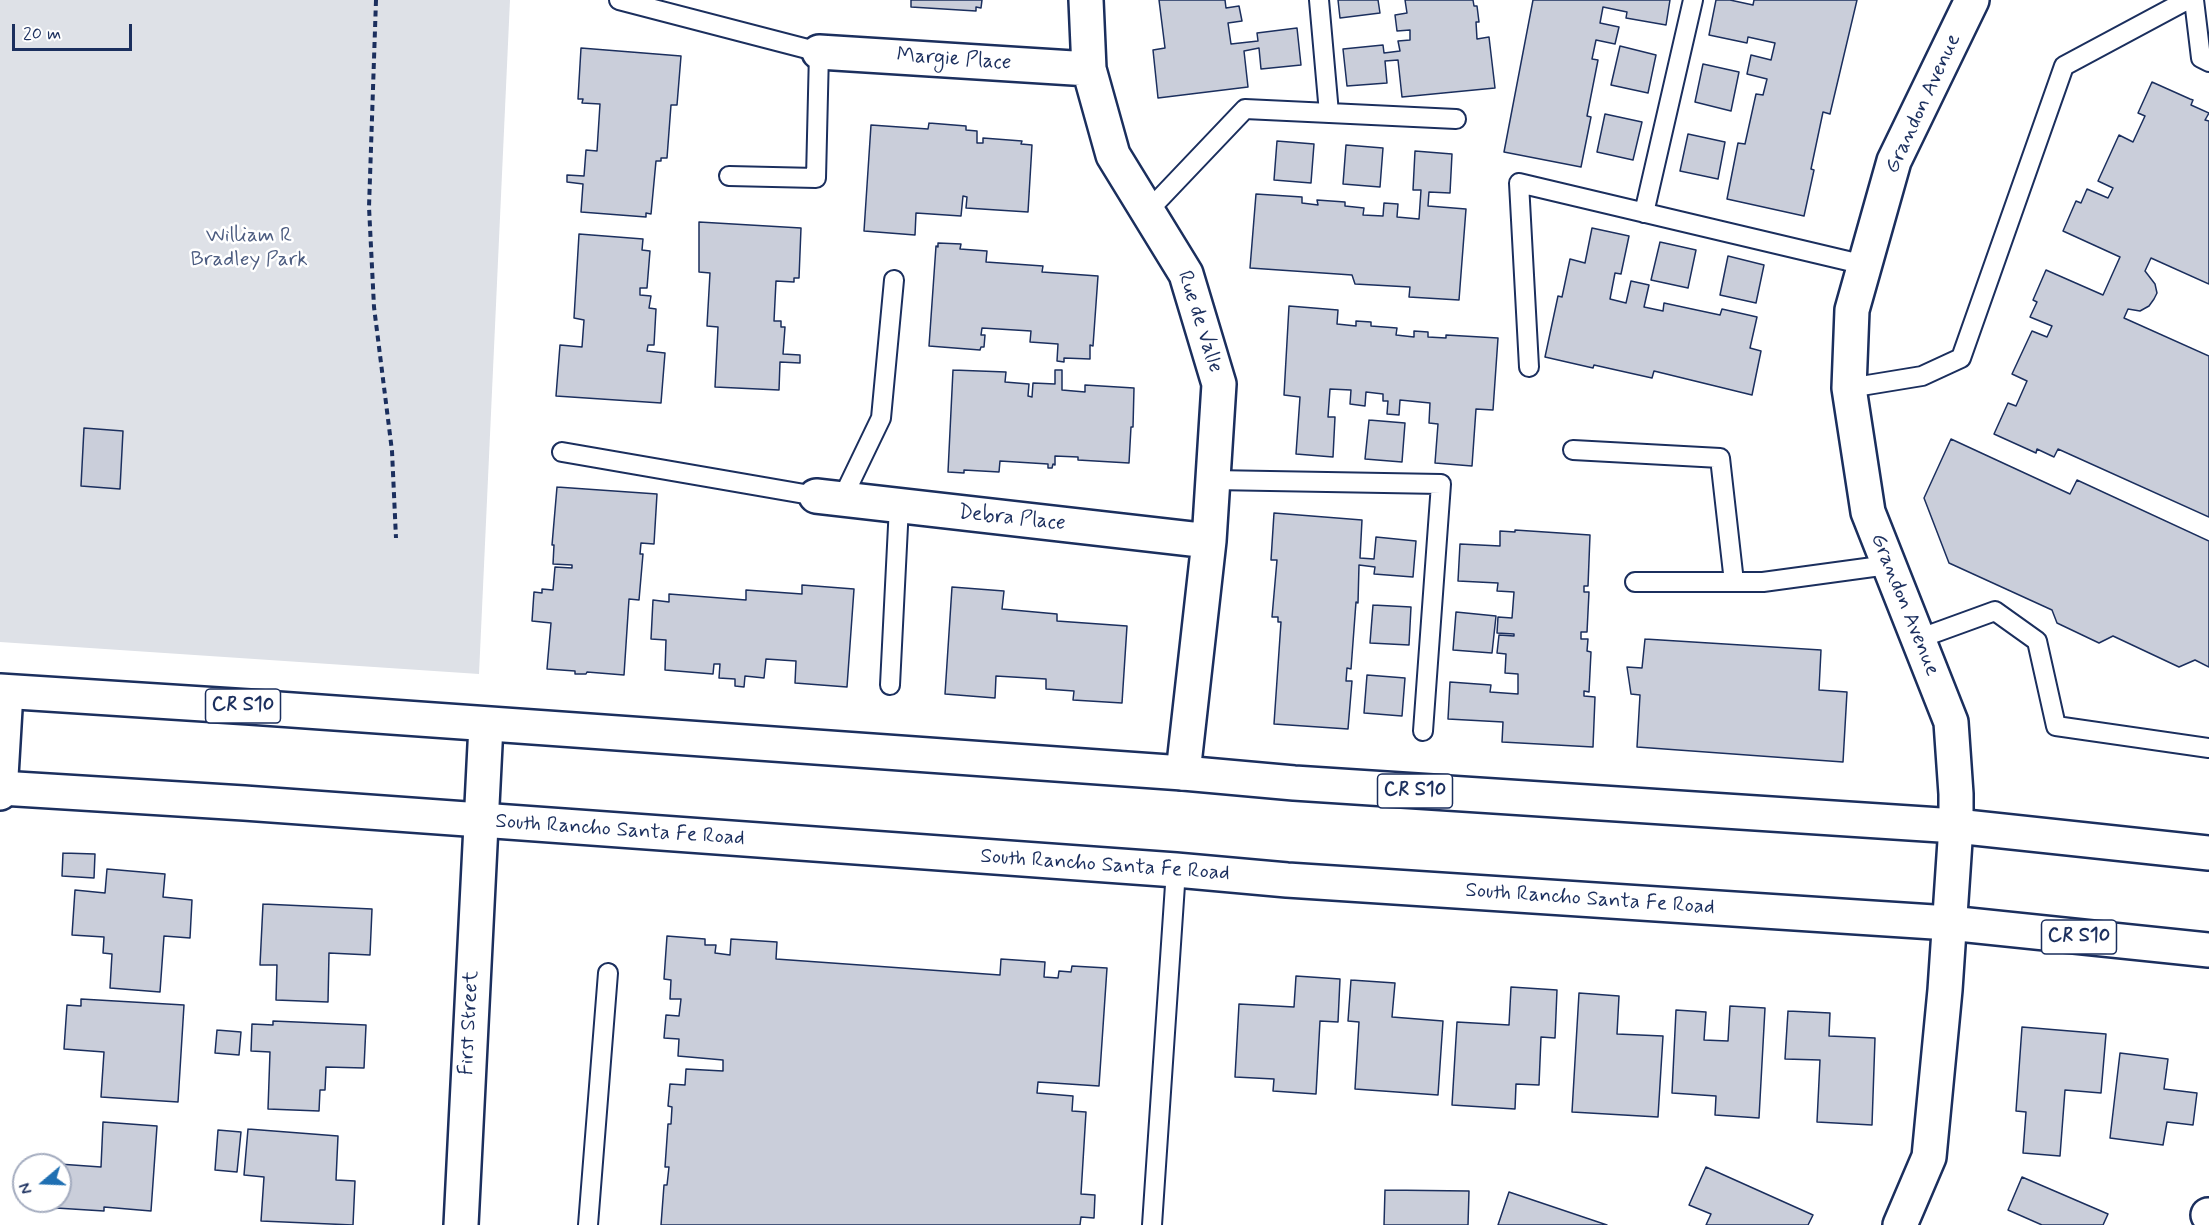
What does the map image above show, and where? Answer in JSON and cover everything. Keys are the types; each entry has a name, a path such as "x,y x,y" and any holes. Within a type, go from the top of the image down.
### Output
{"main road":[{"name":"Rue de Valle","path":"1086,0 1089,69 1113,155 1186,274 1219,384 1209,541 1183,773"},
{"name":"Grandon Avenue","path":"1900,1225 1929,1157 1944,1000 1956,826 1951,722 1868,512 1849,388 1852,310 1894,161 1972,0"},
{"name":"Margie Place","path":"819,52 1089,69"},
{"name":"Debra Place","path":"829,498 1209,541"},
{"name":"CR S10","path":"3,691 1183,773 1294,783 1956,826 2209,853"},
{"path":"0,794 3,691"},
{"name":"First Street","path":"461,1225 475,908 479,885 486,725"},
{"name":"South Rancho Santa Fe Road","path":"0,788 244,803 1176,870 1299,881 1949,923 2209,950"}],"lane":[{"path":"619,0 819,52 816,178 729,177"},
{"path":"1319,0 1329,113"},
{"path":"1644,213 1693,0"},
{"path":"1849,388 1922,376 1961,358 2064,66 2187,0"},
{"path":"2194,0 2201,58 2209,62"},
{"path":"1148,211 1245,109 1456,119"},
{"path":"1528,367 1519,183 1865,265"},
{"path":"562,452 829,498 881,418 894,280"},
{"path":"1573,450 1720,458 1734,582"},
{"path":"1213,480 1441,484 1423,731"},
{"path":"890,686 899,506"},
{"path":"1635,582 1763,582 1888,565"},
{"path":"1918,639 1995,611 2037,640 2056,726 2209,748"},
{"path":"1152,1225 1176,870"},
{"path":"588,1225 608,973"}],"path":[{"path":"376,0 369,207 374,307 392,451 396,538"}],"green space":[{"name":"William R Bradley Park","path":"0,0 510,0 479,674 0,642"}],"building":[{"path":"911,0 982,0 981,8 976,7 976,11 911,7"},
{"path":"1159,0 1225,0 1226,8 1239,6 1242,21 1228,23 1231,44 1258,41 1257,33 1297,28 1301,65 1261,69 1259,48 1244,51 1248,87 1158,98 1153,50 1165,48"},
{"path":"1338,0 1378,0 1380,13 1340,18"},
{"path":"1405,0 1473,0 1474,6 1477,6 1479,22 1476,22 1477,39 1489,37 1495,88 1402,97 1398,60 1385,61 1387,83 1347,86 1343,49 1383,45 1384,53 1400,51 1398,41 1410,40 1410,30 1397,31 1395,15 1407,13"},
{"path":"1533,0 1670,0 1666,25 1626,18 1627,12 1603,7 1600,23 1619,27 1615,44 1596,40 1592,59 1598,60 1587,116 1591,117 1581,167 1504,152"},
{"path":"1716,0 1730,0 1753,5 1754,0 1857,0 1830,114 1823,112 1804,216 1727,199 1738,143 1745,144 1756,94 1763,95 1767,79 1747,74 1751,55 1771,60 1775,43 1748,37 1747,43 1709,35"},
{"path":"1620,46 1656,55 1648,93 1611,85"},
{"path":"581,48 681,56 677,105 671,105 667,158 656,161 651,214 646,213 646,217 581,212 583,184 567,182 567,175 584,176 586,150 597,151 600,104 582,103 583,99 578,99"},
{"path":"1703,64 1739,72 1731,111 1695,102"},
{"path":"2152,82 2193,100 2191,105 2209,113 2205,120 2209,121 2209,284 2151,258 2145,271 2155,284 2157,293 2149,306 2140,311 2128,309 2124,318 2209,356 2209,517 2058,449 2054,457 2037,449 2036,453 1994,434 2008,403 2016,406 2027,381 2012,374 2032,331 2047,337 2052,326 2030,317 2037,302 2033,300 2046,270 2103,295 2120,257 2063,231 2076,201 2081,203 2087,189 2108,198 2113,188 2098,181 2119,135 2133,142 2145,116 2138,113"},
{"path":"1605,114 1642,122 1633,160 1597,152"},
{"path":"929,123 966,126 966,130 977,131 977,143 983,143 983,138 1022,141 1021,144 1032,145 1028,212 966,208 967,197 963,196 961,216 916,213 915,235 864,231 871,125 928,129"},
{"path":"1688,134 1725,142 1718,179 1680,171"},
{"path":"1277,141 1314,144 1311,183 1274,180"},
{"path":"1346,145 1383,148 1380,187 1343,184"},
{"path":"1415,151 1452,154 1450,193 1429,192 1428,206 1466,209 1459,300 1409,297 1410,287 1355,284 1352,275 1250,268 1256,194 1302,197 1302,203 1318,205 1317,200 1345,202 1345,206 1364,208 1363,215 1383,216 1384,203 1398,204 1397,217 1419,219 1421,190 1413,190"},
{"path":"699,222 801,228 799,278 794,278 794,282 776,281 774,321 781,321 781,327 785,327 783,354 800,355 800,363 780,362 779,390 715,387 718,327 707,326 710,273 699,272"},
{"path":"1592,228 1629,236 1621,274 1615,273 1610,299 1626,303 1631,281 1649,285 1644,307 1663,311 1664,303 1720,315 1722,309 1757,317 1750,348 1761,351 1752,395 1654,371 1652,378 1545,357 1558,296 1562,297 1570,259 1585,263"},
{"path":"579,234 643,239 642,250 650,251 647,288 640,288 640,295 651,296 649,308 656,309 654,345 648,345 647,351 665,353 661,403 556,396 560,345 582,347 584,320 574,318"},
{"path":"1660,242 1696,250 1688,288 1651,280"},
{"path":"938,243 961,244 960,249 987,251 986,262 1043,266 1042,272 1098,276 1090,359 1064,358 1064,362 1057,361 1058,344 1030,342 1031,331 982,328 981,335 985,335 984,347 980,350 929,346"},
{"path":"1728,256 1764,265 1756,303 1720,295"},
{"path":"1289,306 1338,310 1337,324 1356,326 1356,321 1371,322 1371,326 1397,328 1396,335 1414,337 1414,331 1428,332 1428,337 1446,338 1446,335 1498,338 1493,410 1476,409 1472,466 1435,463 1438,424 1429,423 1430,403 1400,400 1399,415 1387,414 1388,401 1383,401 1383,394 1366,392 1365,406 1350,404 1351,390 1330,389 1328,417 1335,417 1333,457 1296,454 1300,397 1284,395"},
{"path":"953,370 1006,372 1005,382 1029,384 1028,396 1032,397 1033,383 1055,384 1055,370 1062,370 1062,390 1085,392 1085,385 1134,388 1129,463 1078,460 1078,457 1055,456 1055,465 1053,464 1052,468 1048,468 1048,464 1000,461 999,472 964,470 964,473 948,472"},
{"path":"1369,420 1405,423 1402,462 1365,459"},
{"path":"84,428 123,431 120,489 81,486"},
{"path":"1951,439 2070,494 2077,480 2209,541 2209,667 2195,660 2179,667 2113,636 2099,643 2057,623 2052,610 1949,563 1924,498"},
{"path":"557,487 657,494 654,544 641,543 640,554 643,554 639,600 629,599 624,675 587,672 586,674 575,674 575,671 547,669 551,623 532,621 534,592 542,593 542,589 553,590 555,567 572,568 572,565 553,564 554,545 552,545"},
{"path":"1274,513 1362,520 1360,558 1374,559 1376,537 1416,541 1413,577 1374,574 1375,567 1359,565 1358,603 1356,602 1351,669 1347,668 1346,681 1352,681 1348,729 1274,724 1281,622 1278,622 1278,617 1272,617 1277,560 1271,560"},
{"path":"1515,530 1590,535 1588,586 1584,586 1584,592 1589,592 1587,632 1581,632 1581,639 1588,639 1587,651 1591,652 1589,692 1584,691 1584,696 1595,697 1593,747 1502,742 1503,722 1448,719 1450,682 1491,685 1490,692 1518,694 1518,674 1505,673 1506,654 1497,653 1499,635 1514,636 1514,634 1497,633 1498,617 1512,618 1514,592 1497,591 1498,583 1458,581 1460,544 1500,546 1500,531 1515,532"},
{"path":"802,585 854,589 847,687 795,683 796,661 766,659 764,678 745,676 744,687 735,686 735,679 719,678 720,664 714,664 713,674 665,670 666,640 651,639 653,600 669,602 669,594 746,600 746,590 802,594"},
{"path":"952,587 1004,591 1002,609 1057,614 1057,621 1127,626 1122,703 1073,700 1074,691 1046,689 1046,679 996,676 995,698 945,694"},
{"path":"1373,605 1411,607 1409,645 1370,643"},
{"path":"1456,612 1496,616 1492,653 1453,650"},
{"path":"1645,639 1821,650 1819,690 1847,692 1843,762 1637,747 1640,695 1631,694 1627,667 1642,668"},
{"path":"1367,675 1405,678 1402,716 1364,713"},
{"path":"63,853 95,854 94,878 62,876"},
{"path":"107,869 165,874 163,897 192,900 190,938 164,936 160,992 110,988 112,954 103,953 104,937 72,935 75,890 105,893"},
{"path":"263,904 372,909 370,955 329,953 328,1002 276,1000 277,965 260,965"},
{"path":"667,936 705,939 705,945 716,945 715,953 730,955 731,939 777,942 776,959 1000,975 1001,959 1045,962 1044,977 1058,978 1059,971 1071,972 1072,966 1107,968 1099,1086 1038,1082 1037,1093 1073,1096 1072,1111 1086,1112 1081,1194 1095,1195 1094,1218 1081,1217 1080,1225 661,1225 664,1185 667,1185 669,1167 665,1167 668,1124 671,1124 672,1107 668,1106 670,1084 685,1085 686,1069 723,1071 723,1060 678,1056 679,1039 664,1038 666,1015 679,1016 681,999 670,999 671,980 664,979"},
{"path":"1296,976 1340,979 1338,1022 1320,1021 1316,1094 1273,1091 1274,1079 1235,1077 1239,1004 1294,1007"},
{"path":"1351,980 1395,983 1392,1017 1443,1021 1438,1095 1355,1089 1359,1022 1348,1021"},
{"path":"1511,987 1557,990 1555,1038 1541,1037 1539,1085 1516,1084 1515,1109 1452,1105 1457,1022 1509,1025"},
{"path":"1579,993 1619,996 1617,1034 1663,1036 1658,1117 1572,1112"},
{"path":"81,999 184,1005 178,1102 101,1097 104,1052 64,1049 67,1005 81,1006"},
{"path":"1730,1006 1765,1008 1759,1118 1715,1115 1716,1096 1672,1093 1676,1010 1706,1012 1704,1040 1728,1041"},
{"path":"1788,1011 1830,1013 1829,1036 1875,1038 1872,1125 1817,1122 1820,1060 1785,1059"},
{"path":"273,1021 366,1025 364,1068 326,1067 325,1090 320,1090 319,1111 268,1109 270,1052 251,1051 252,1024 273,1025"},
{"path":"2022,1027 2106,1034 2101,1093 2065,1090 2060,1156 2023,1153 2026,1112 2016,1111"},
{"path":"217,1030 241,1032 239,1055 215,1053"},
{"path":"2120,1053 2168,1059 2164,1089 2197,1093 2193,1125 2167,1122 2163,1145 2110,1138"},
{"path":"103,1122 157,1126 151,1211 104,1207 104,1211 72,1209 72,1165 101,1167"},
{"path":"248,1129 338,1136 336,1180 355,1181 353,1225 261,1221 264,1177 244,1175"},
{"path":"218,1130 241,1132 237,1172 215,1170"},
{"path":"1706,1167 1813,1215 1808,1225 1706,1225 1711,1214 1689,1205"},
{"path":"2022,1177 2108,1214 2103,1225 2042,1225 2008,1210"},
{"path":"1385,1190 1469,1191 1468,1225 1384,1225"},
{"path":"1509,1192 1607,1225 1498,1225"}]}
